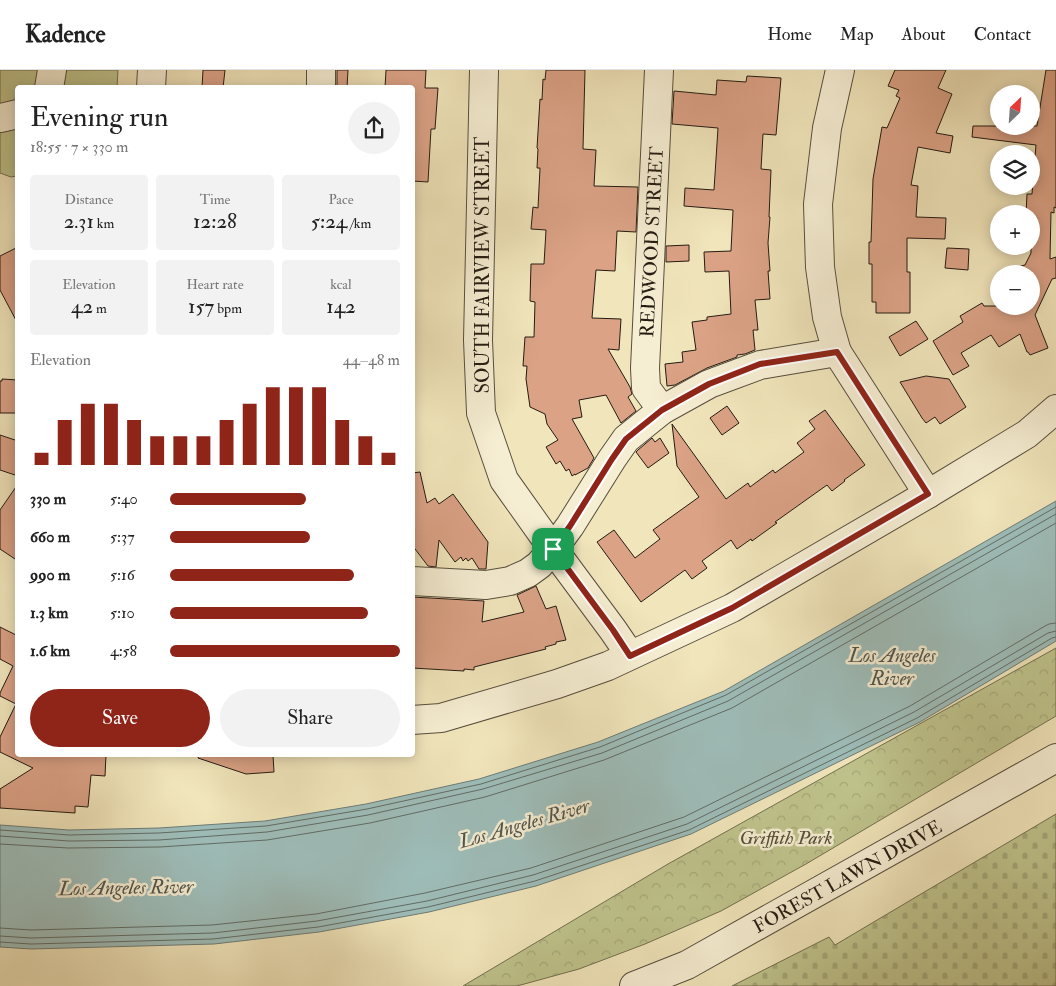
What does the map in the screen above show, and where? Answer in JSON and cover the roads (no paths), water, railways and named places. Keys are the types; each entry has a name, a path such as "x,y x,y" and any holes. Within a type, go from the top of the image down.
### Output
{"street":[{"path":"50,85 52,70"},
{"path":"151,85 152,70"},
{"path":"321,70 321,85"},
{"name":"SOUTH FAIRVIEW STREET","path":"484,70 478,340 481,413 504,480 630,656"},
{"name":"REDWOOD STREET","path":"659,70 645,368 646,388 662,410"},
{"path":"840,70 827,128 818,204 820,267 827,317 837,352 928,494"},
{"path":"0,118 15,115"},
{"path":"415,581 486,585 510,581 528,573 539,565 570,526 626,439 662,410 709,384 760,364 837,352"},
{"path":"415,720 441,718 558,684 608,666 732,608 1027,434 1056,409"},
{"name":"FOREST LAWN DRIVE","path":"634,986 687,965 1056,758"}],"water":[{"name":"Los Angeles River","path":"1056,501 1056,641 920,722 691,834 536,886 429,912 319,932 214,944 31,949 0,947 0,825 69,830 159,828 265,821 366,804 479,779 598,742 724,691"}],"park label":[{"name":"Griffith Park","path":"786,837"}]}
